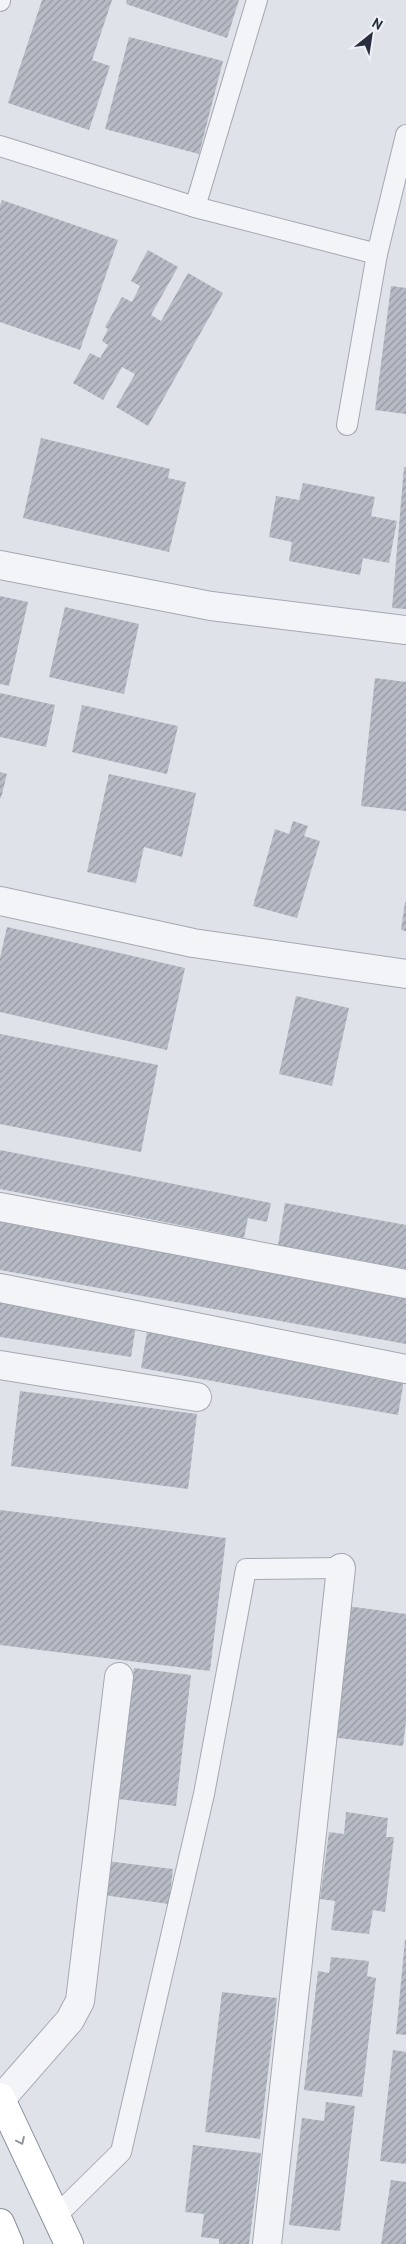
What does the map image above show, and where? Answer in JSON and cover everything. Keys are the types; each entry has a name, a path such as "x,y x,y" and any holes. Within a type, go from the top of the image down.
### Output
{"highway":[{"path":"0,2098 69,2244"},
{"path":"0,2224 9,2244"}],"street":[{"path":"0,565 211,606 406,630"},
{"path":"0,901 193,943 406,974"},
{"path":"0,1207 406,1284"},
{"path":"0,1288 406,1369"},
{"path":"0,1365 197,1397"},
{"path":"267,2244 341,1568"},
{"path":"0,2098 70,2020 80,2001 119,1677"}],"lane":[{"path":"195,207 257,0"},
{"path":"347,425 377,254 406,135"},
{"path":"0,146 195,207 377,254"},
{"path":"56,2216 121,2152 204,1794 246,1569 341,1568"}],"building":[{"path":"42,0 112,0 92,60 110,66 89,130 8,103"},
{"path":"127,0 239,0 227,38 126,4"},
{"path":"129,37 223,61 199,154 105,129"},
{"path":"2,200 118,240 80,350 0,322 0,205"},
{"path":"148,250 178,267 151,315 161,321 188,273 223,293 148,426 116,407 135,374 122,367 103,400 73,383 90,353 100,358 108,345 102,341 108,329 105,327 122,297 132,302 140,286 131,281"},
{"path":"391,286 406,288 406,414 375,410"},
{"path":"41,438 170,469 168,478 186,482 169,552 23,518"},
{"path":"404,467 406,467 406,609 392,608"},
{"path":"303,483 375,497 371,516 397,521 389,563 363,558 360,575 289,561 292,542 269,537 276,496 299,500"},
{"path":"0,596 28,602 9,686 0,684"},
{"path":"65,607 139,624 124,694 49,677"},
{"path":"375,678 406,682 406,811 361,806"},
{"path":"0,693 55,705 46,747 0,737"},
{"path":"82,705 178,726 167,774 72,752"},
{"path":"0,772 7,774 1,798 0,798"},
{"path":"109,774 196,793 182,857 144,847 136,883 87,872"},
{"path":"293,821 308,826 304,836 320,841 297,918 253,906 275,829 289,834"},
{"path":"406,902 406,931 401,930"},
{"path":"7,927 185,968 167,1050 0,1012 0,958"},
{"path":"296,996 349,1008 332,1086 279,1074"},
{"path":"0,1034 158,1065 141,1152 0,1124"},
{"path":"0,1150 271,1203 267,1222 248,1218 244,1238 0,1189"},
{"path":"285,1203 406,1225 406,1269 278,1245"},
{"path":"0,1220 406,1295 406,1344 0,1270"},
{"path":"0,1299 137,1319 131,1357 0,1337"},
{"path":"148,1326 405,1374 398,1415 141,1368"},
{"path":"20,1391 197,1414 188,1489 11,1466"},
{"path":"0,1510 226,1538 210,1671 0,1645"},
{"path":"347,1606 406,1614 406,1721 403,1746 331,1737"},
{"path":"134,1668 191,1675 176,1806 118,1799"},
{"path":"346,1812 388,1818 386,1837 394,1837 385,1912 373,1910 369,1934 331,1930 335,1901 320,1899 329,1832 344,1834"},
{"path":"106,1861 173,1869 169,1904 103,1895"},
{"path":"406,1940 406,2035 396,2034"},
{"path":"331,1957 369,1961 367,1976 376,1978 362,2097 304,2090 318,1971 329,1973"},
{"path":"222,1992 277,1998 260,2139 205,2132"},
{"path":"393,2050 406,2052 406,2164 380,2161"},
{"path":"326,2102 355,2106 340,2231 289,2225 302,2118 324,2121"},
{"path":"193,2145 261,2153 249,2244 219,2244 219,2239 201,2237 204,2214 185,2212"},
{"path":"391,2180 406,2182 406,2244 381,2244"}]}
